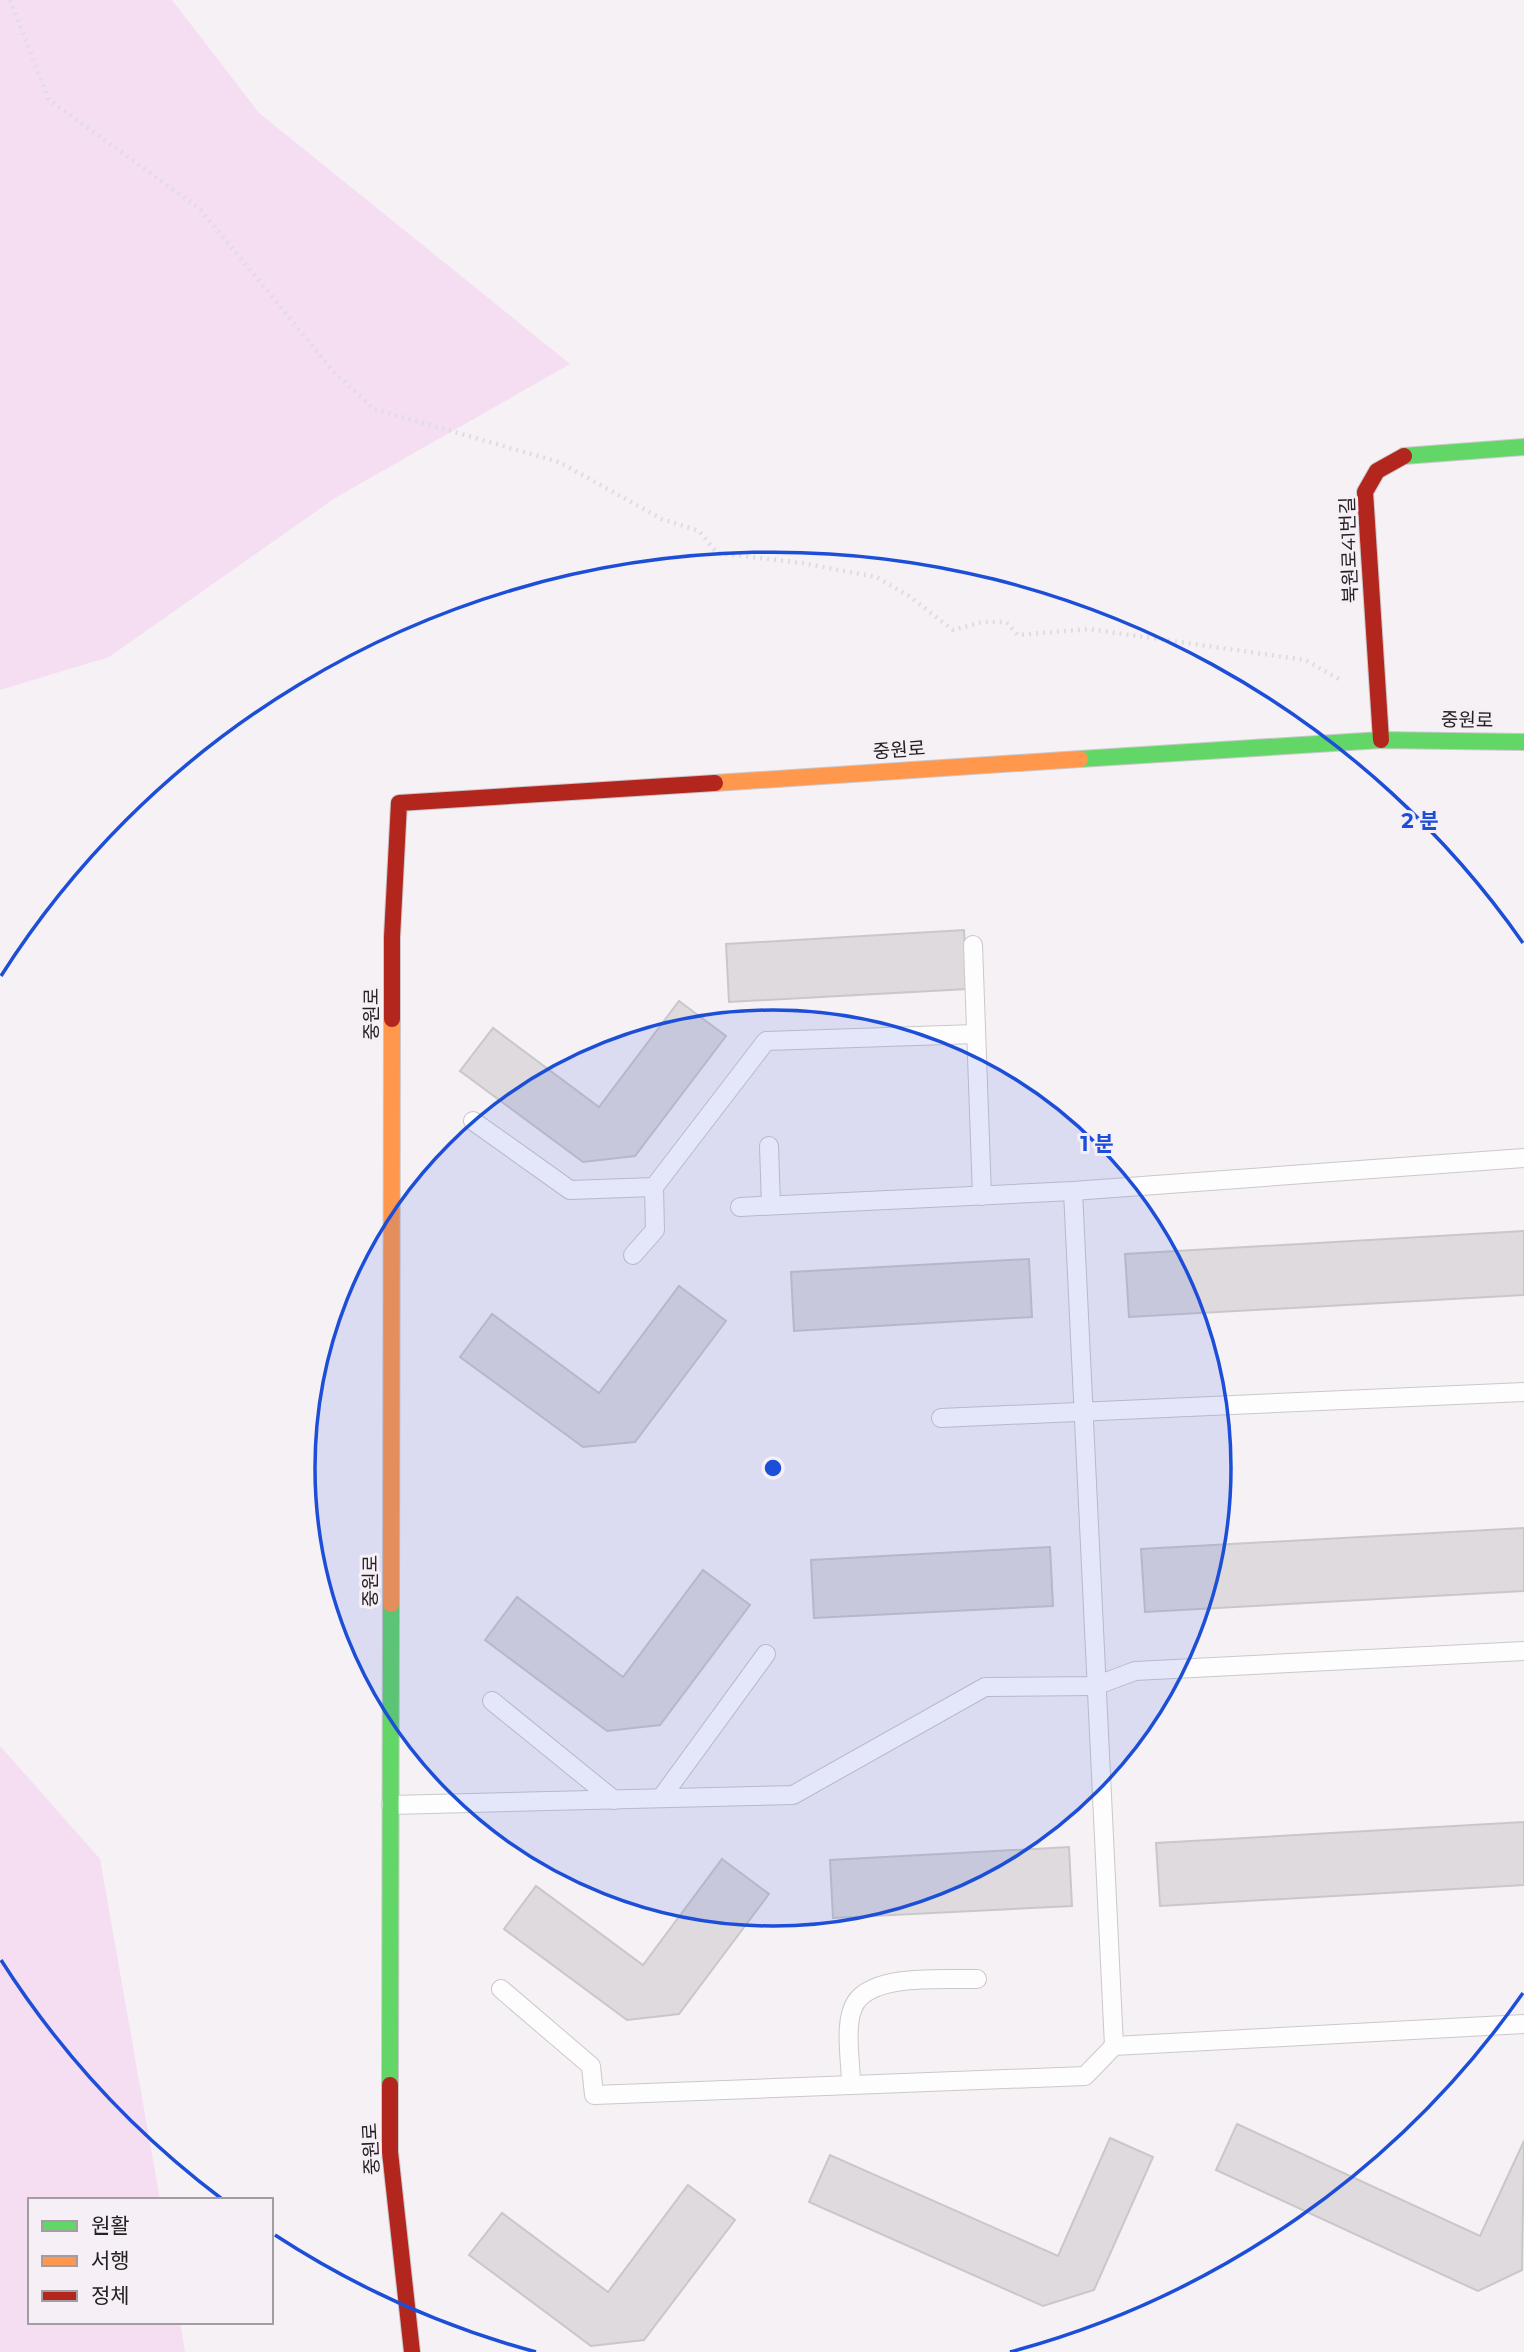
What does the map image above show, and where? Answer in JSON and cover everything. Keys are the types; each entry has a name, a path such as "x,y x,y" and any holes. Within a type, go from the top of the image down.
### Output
{"street":[{"name":"북원로41번길","path":"1381,740 1365,492 1377,471 1401,456 1524,447"},
{"name":"중원로","path":"412,2352 390,2152 392,937 398,803 1381,740 1524,742"}],"lane":[{"path":"973,946 982,1196"},
{"path":"633,1255 655,1230 654,1187 766,1041 976,1034"},
{"path":"473,1121 570,1190 654,1187"},
{"path":"769,1146 772,1205"},
{"path":"740,1207 1073,1191 1524,1158"},
{"path":"1073,1191 1114,2046"},
{"path":"941,1418 1524,1392"},
{"path":"391,1805 793,1795 985,1687 1095,1686 1135,1671 1524,1651"},
{"path":"661,1798 766,1654"},
{"path":"492,1701 614,1800"},
{"path":"851,2084 850,2024 856,2003 870,1991 897,1981 977,1979"},
{"path":"501,1989 592,2066 594,2095 1085,2076 1114,2046 1524,2024"}],"path":[{"path":"10,0 49,100 200,209 332,370 374,409 559,462 662,519 699,531 717,553 802,563 876,577 909,596 953,630 982,622 1006,622 1018,635 1089,629 1305,660 1340,680 1378,687"}],"shaded area":[{"path":"0,0 172,0 259,113 570,364 335,498 109,657 0,690"},
{"path":"0,1746 100,1859 160,2198 28,2198 28,2324 180,2324 185,2352 0,2352"}],"building":[{"path":"964,930 967,989 729,1002 726,944"},
{"path":"679,1001 726,1036 635,1156 583,1162 460,1071 493,1028 599,1107"},
{"path":"1524,1231 1524,1295 1129,1317 1125,1254"},
{"path":"1029,1259 1032,1317 794,1331 791,1272"},
{"path":"679,1286 726,1321 635,1442 583,1447 460,1357 492,1314 599,1393"},
{"path":"1524,1528 1524,1591 1145,1612 1141,1549"},
{"path":"1050,1547 1053,1606 814,1618 811,1560"},
{"path":"703,1570 750,1605 660,1725 607,1731 485,1640 517,1597 623,1677"},
{"path":"1524,1822 1524,1885 1160,1906 1156,1843"},
{"path":"1069,1847 1072,1906 833,1918 830,1860"},
{"path":"722,1859 769,1894 679,2014 627,2020 504,1929 536,1886 643,1965"},
{"path":"1237,2124 1480,2236 1524,2141 1522,2270 1478,2291 1216,2170"},
{"path":"1110,2138 1153,2157 1094,2290 1043,2306 809,2202 830,2155 1058,2256"},
{"path":"688,2185 735,2220 644,2340 591,2346 469,2255 502,2213 608,2292"}],"traffic: fast":[{"path":"1404,456 1524,447"},
{"path":"1080,759 1381,740 1524,742"},
{"path":"390,2085 391,1604"}],"traffic: slow":[{"path":"715,783 1080,759"},
{"path":"391,1604 392,1019"}],"traffic: jam":[{"path":"1381,740 1365,492 1377,471 1404,456"},
{"path":"392,1019 392,937 399,803 715,783"},
{"path":"390,2085 390,2152 412,2352"}]}
